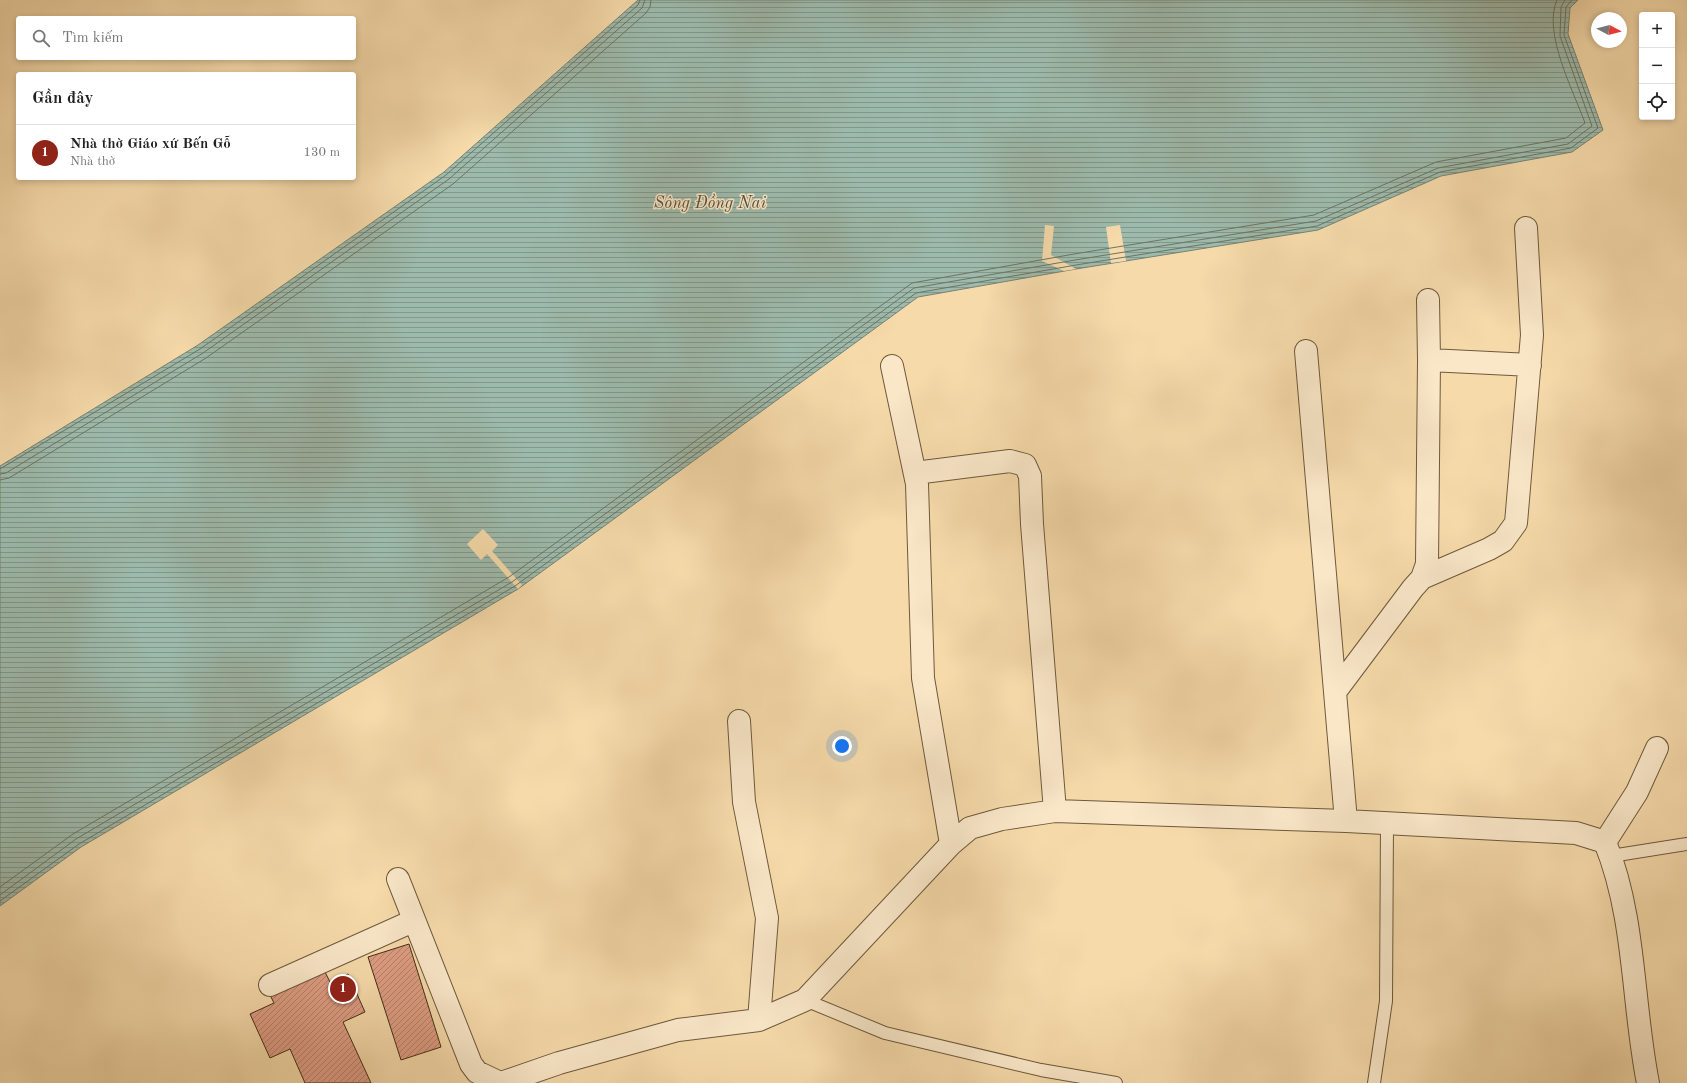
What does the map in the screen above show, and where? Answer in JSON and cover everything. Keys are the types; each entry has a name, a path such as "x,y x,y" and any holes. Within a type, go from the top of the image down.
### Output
{"street":[{"path":"1422,578 1489,549 1503,541 1516,523 1532,335 1526,228"},
{"path":"1335,692 1422,578 1427,564 1430,360 1428,300"},
{"path":"1306,351 1346,821"},
{"path":"1430,360 1530,365"},
{"path":"892,366 917,484 922,678 951,844"},
{"path":"915,473 1010,461 1025,465 1030,476 1032,524 1055,811"},
{"path":"739,721 744,802 767,918 760,1020"},
{"path":"1648,1083 1641,1048 1625,909 1608,849 1637,792 1657,748"},
{"path":"398,879 413,921 471,1064 477,1072 501,1083 559,1063 678,1030 760,1020 805,1000 951,844 970,828 1002,819 1055,811 1346,821 1576,833 1608,849"},
{"path":"270,985 413,921"}],"lane":[{"path":"1374,1083 1386,1001 1387,824"},
{"path":"1608,849 1687,844"},
{"path":"805,1000 885,1033 1041,1070 1116,1083"}],"water":[{"name":"Sông Đồng Nai","path":"638,0 1578,0 1570,8 1568,34 1603,130 1572,152 1441,176 1318,230 1076,269 918,297 518,589 81,847 0,906 0,466 198,345 444,172"}],"pier":[{"path":"1045,225 1054,226 1051,255 1076,269 1064,271 1042,261"},
{"path":"1120,225 1126,261 1111,263 1106,227"},
{"path":"483,529 498,545 492,551 522,585 518,589 487,554 481,560 467,544"}],"building":[{"path":"409,944 441,1047 401,1060 368,957"},
{"path":"322,966 330,982 348,974 365,1012 343,1022 371,1083 305,1083 290,1049 270,1058 250,1014 274,1003 268,991"}],"place":[{"name":"Nhà thờ Giáo xứ Bến Gỗ","path":"343,989"}]}
